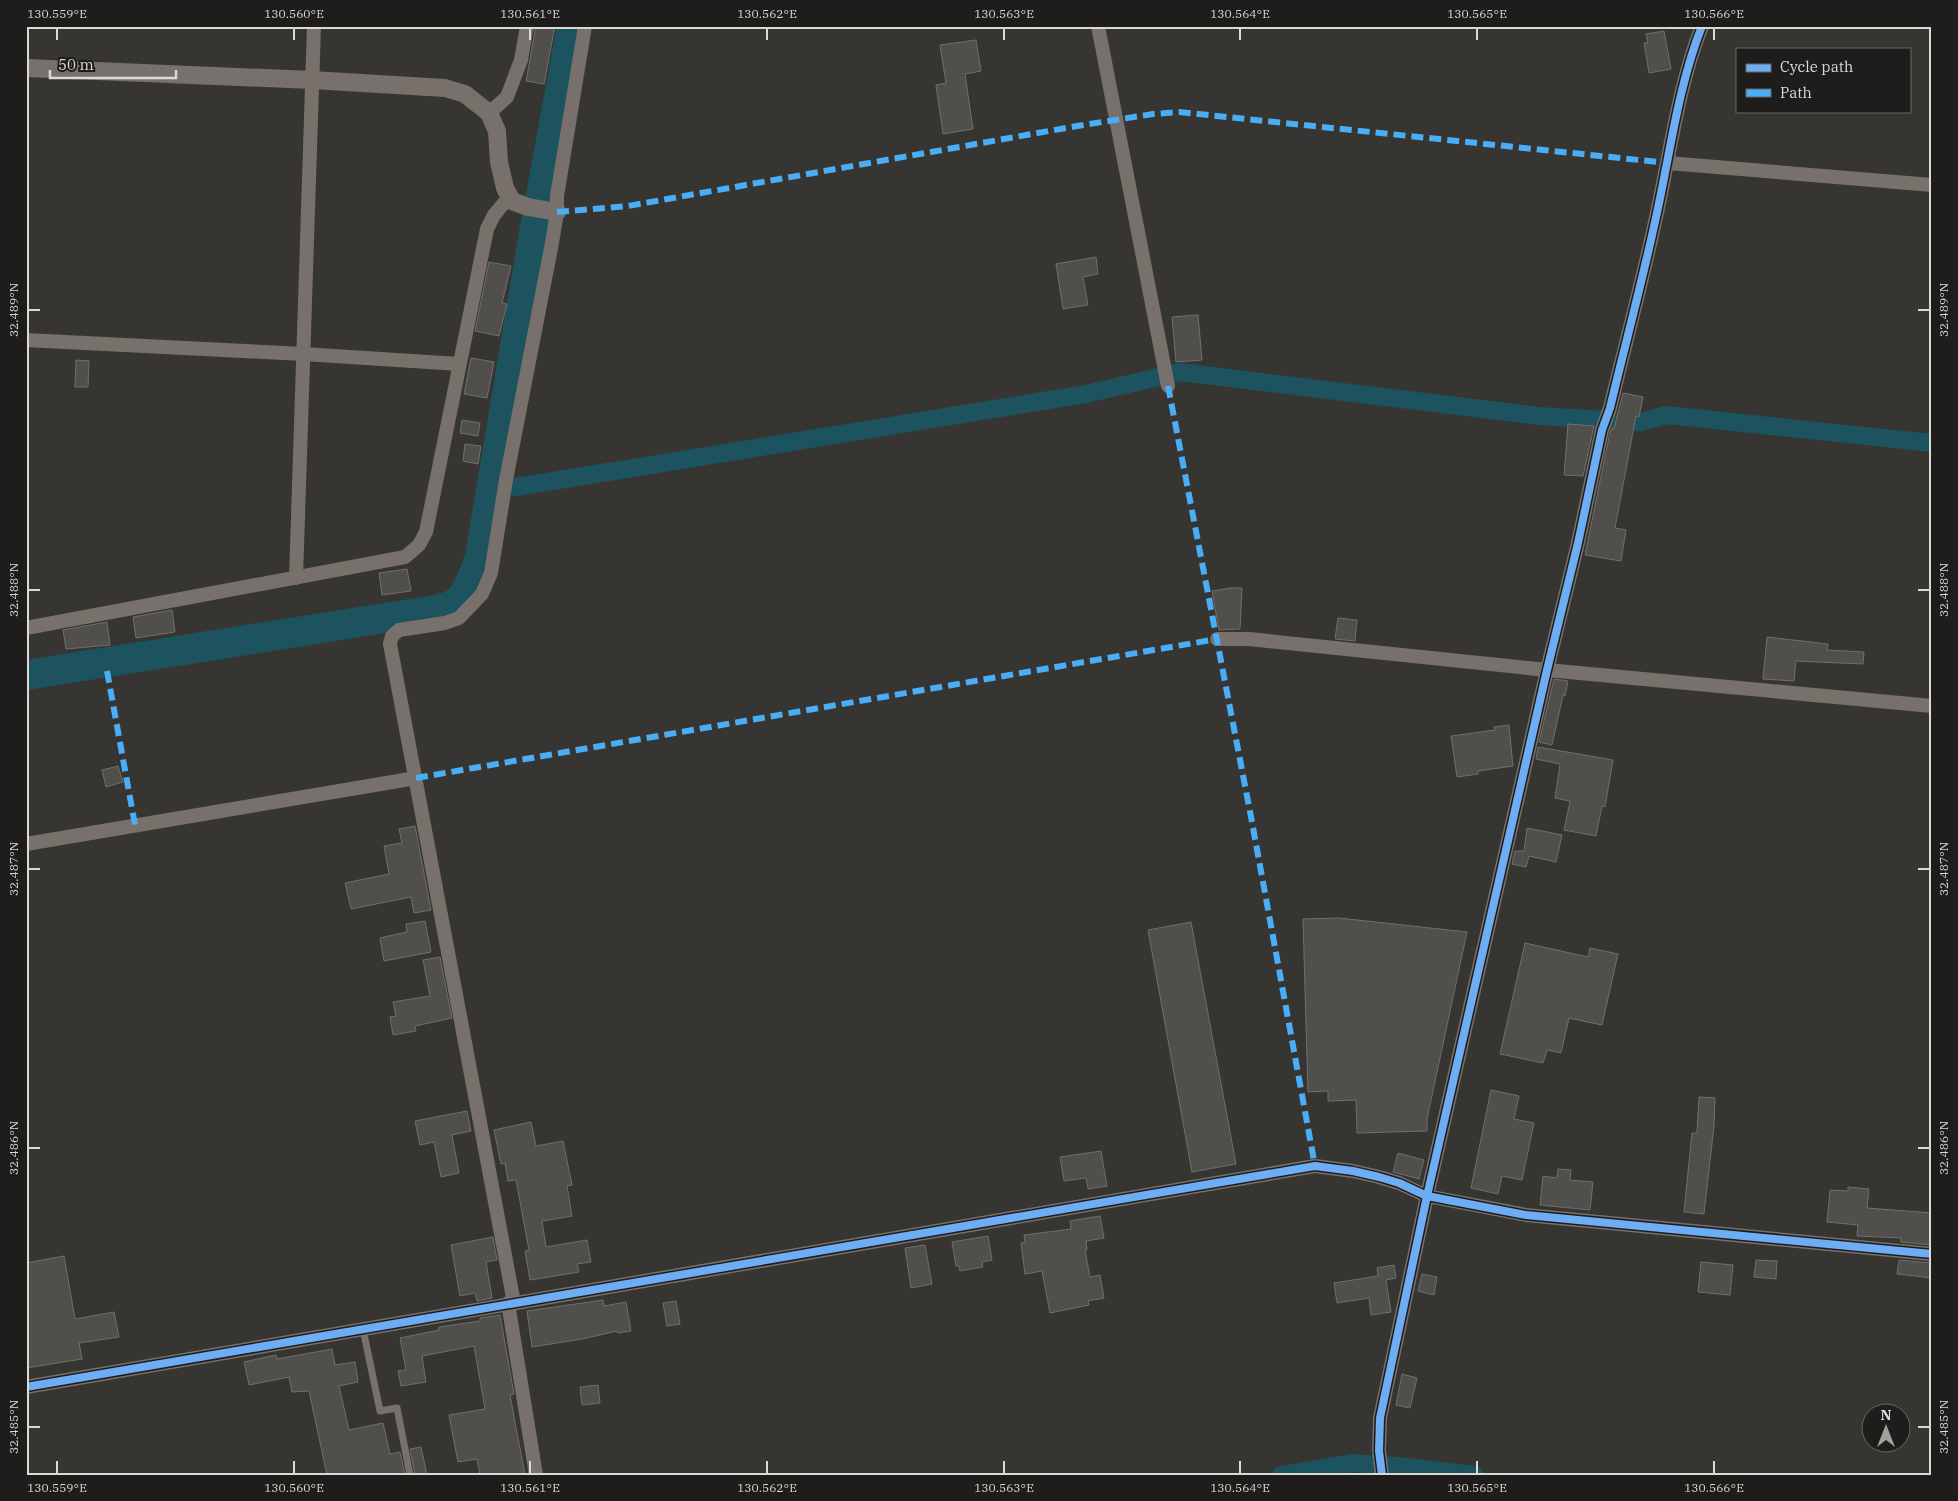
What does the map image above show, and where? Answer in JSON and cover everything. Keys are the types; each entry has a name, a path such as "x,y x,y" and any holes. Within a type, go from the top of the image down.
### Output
{"street":[{"path":"296,578 314,26"},
{"path":"489,113 507,97 521,60 527,26"},
{"path":"536,1475 511,1303 465,1038 390,644 392,636 399,630 445,623 460,618 482,594 491,573 585,26"},
{"path":"1098,26 1168,386"},
{"path":"1382,1472 1379,1451 1380,1418 1427,1196 1546,670 1578,543 1602,430 1610,408 1655,221 1668,163 1670,142 1693,50 1702,26"},
{"path":"26,68 312,80 445,88 465,94 489,113 497,131 498,162 505,188 512,201 528,207 553,211"},
{"path":"1668,163 1932,185"},
{"path":"26,628 405,557 419,546 426,532 487,229 494,216 510,196"},
{"path":"26,340 459,364"},
{"path":"1217,639 1249,639 1546,670 1932,706"},
{"path":"26,844 416,778"},
{"path":"26,1387 1315,1166 1353,1171 1378,1177 1399,1183 1427,1196 1526,1215 1932,1254"}],"lane":[{"path":"363,1329 380,1411 396,1408 410,1475"}],"building":[{"path":"536,26 555,26 544,84 526,81"},
{"path":"1664,31 1671,69 1649,73 1644,43 1648,43 1646,34"},
{"path":"976,40 981,71 965,74 973,129 943,134 936,85 946,83 940,45"},
{"path":"1096,257 1098,274 1083,277 1088,305 1063,309 1056,264"},
{"path":"489,262 511,266 502,303 507,304 499,336 475,331"},
{"path":"1198,315 1202,360 1176,362 1172,317"},
{"path":"471,358 494,362 487,398 464,394"},
{"path":"76,360 89,361 88,387 75,387"},
{"path":"1623,393 1643,397 1639,417 1636,416 1615,528 1626,530 1621,561 1585,555 1610,432 1612,428 1614,429"},
{"path":"462,420 480,423 478,436 460,433"},
{"path":"1568,424 1594,426 1583,476 1564,475"},
{"path":"465,444 481,446 478,464 463,461"},
{"path":"407,569 411,591 382,595 379,573"},
{"path":"1242,588 1240,629 1219,630 1212,591"},
{"path":"172,610 175,632 136,638 133,617"},
{"path":"1338,618 1357,620 1355,641 1335,639"},
{"path":"107,622 110,645 66,649 63,630"},
{"path":"1767,637 1828,644 1827,650 1864,652 1863,664 1796,661 1794,681 1763,679"},
{"path":"1554,679 1568,681 1552,745 1539,742"},
{"path":"1509,725 1513,766 1478,771 1478,774 1457,777 1451,736 1495,730 1494,727"},
{"path":"1538,747 1613,760 1605,807 1602,806 1596,836 1564,830 1570,801 1555,798 1560,764 1536,759"},
{"path":"118,766 123,782 106,787 102,770"},
{"path":"415,826 431,910 414,913 411,897 351,909 345,883 389,874 384,846 402,843 399,829"},
{"path":"1527,828 1562,835 1556,862 1529,856 1526,867 1512,864 1515,851 1524,851"},
{"path":"1339,918 1467,932 1427,1119 1427,1131 1357,1133 1356,1100 1328,1101 1328,1091 1308,1092 1303,919"},
{"path":"425,921 431,952 384,961 380,938 407,932 406,924"},
{"path":"1191,922 1236,1164 1192,1172 1148,930"},
{"path":"1525,943 1588,957 1590,948 1618,954 1602,1025 1569,1018 1561,1053 1547,1050 1543,1063 1500,1054"},
{"path":"440,957 452,1018 415,1026 416,1031 393,1035 390,1017 396,1016 393,1002 430,996 423,960"},
{"path":"1491,1090 1519,1096 1514,1119 1534,1123 1522,1180 1502,1176 1498,1194 1471,1188"},
{"path":"1699,1097 1715,1098 1714,1126 1704,1214 1684,1212 1692,1133 1697,1133"},
{"path":"467,1111 471,1131 452,1135 459,1173 441,1177 434,1142 420,1145 415,1121"},
{"path":"531,1122 536,1146 563,1141 572,1185 567,1186 572,1216 542,1221 546,1247 587,1240 591,1262 577,1264 579,1272 530,1280 525,1251 529,1250 516,1180 508,1181 505,1163 501,1164 494,1130"},
{"path":"1101,1151 1107,1186 1088,1189 1086,1178 1064,1181 1060,1157"},
{"path":"1398,1153 1424,1160 1419,1179 1393,1172"},
{"path":"1558,1169 1571,1170 1570,1180 1593,1182 1590,1210 1540,1205 1543,1176 1557,1178"},
{"path":"1848,1187 1869,1189 1867,1208 1932,1213 1932,1245 1901,1242 1901,1238 1857,1236 1858,1225 1827,1222 1830,1190 1848,1191"},
{"path":"1100,1216 1104,1238 1086,1241 1087,1250 1085,1250 1090,1277 1100,1275 1104,1298 1088,1301 1089,1305 1050,1313 1042,1271 1025,1274 1021,1243 1025,1242 1024,1235 1071,1229 1070,1221"},
{"path":"988,1236 992,1260 982,1262 983,1267 960,1271 959,1266 956,1266 952,1242"},
{"path":"493,1237 497,1260 486,1262 492,1298 477,1301 475,1293 460,1296 451,1245"},
{"path":"925,1245 932,1284 911,1288 905,1248"},
{"path":"64,1256 75,1319 114,1312 119,1337 79,1343 82,1359 26,1368 26,1263"},
{"path":"1756,1260 1777,1261 1776,1279 1754,1277"},
{"path":"1899,1260 1932,1263 1932,1278 1897,1274"},
{"path":"1701,1262 1733,1265 1730,1295 1698,1292"},
{"path":"1394,1265 1396,1278 1386,1280 1391,1312 1371,1315 1369,1298 1337,1303 1334,1283 1378,1276 1377,1268"},
{"path":"1422,1274 1437,1277 1434,1295 1418,1291"},
{"path":"603,1300 604,1306 626,1302 631,1331 618,1333 617,1331 532,1347 527,1311"},
{"path":"676,1301 680,1324 667,1326 663,1303"},
{"path":"500,1315 514,1394 510,1395 525,1475 480,1475 477,1459 458,1462 449,1415 485,1409 474,1346 422,1356 426,1382 401,1386 398,1371 406,1370 400,1338 439,1330 439,1327 480,1321 480,1318"},
{"path":"332,1349 335,1365 355,1362 358,1382 339,1386 349,1430 383,1423 390,1454 400,1452 405,1475 327,1475 309,1391 292,1392 289,1377 249,1385 244,1362 276,1355 277,1359"},
{"path":"1402,1374 1417,1378 1410,1408 1396,1405"},
{"path":"598,1385 600,1403 582,1405 580,1387"},
{"path":"421,1447 427,1475 415,1475 410,1449"}],"waterway":[{"path":"26,675 429,611 449,606 463,596 472,579 480,556 534,233 572,26"},
{"path":"516,487 1086,394 1180,372 1539,416 1641,422 1667,415 1932,443"},
{"path":"1281,1475 1352,1463 1475,1475"}],"marked path":[{"path":"557,212 628,206 1077,126 1153,114 1179,112 1668,163"},
{"path":"1168,386 1252,822 1315,1166"},
{"path":"416,778 1217,639"},
{"path":"107,671 135,825"}],"cycle path":[{"path":"1382,1475 1379,1451 1380,1418 1427,1196 1547,670 1578,543 1602,430 1610,408 1647,258 1681,93 1702,26"},
{"path":"26,1387 1315,1166 1353,1171 1379,1177 1399,1183 1427,1196 1526,1215 1932,1254"}]}
